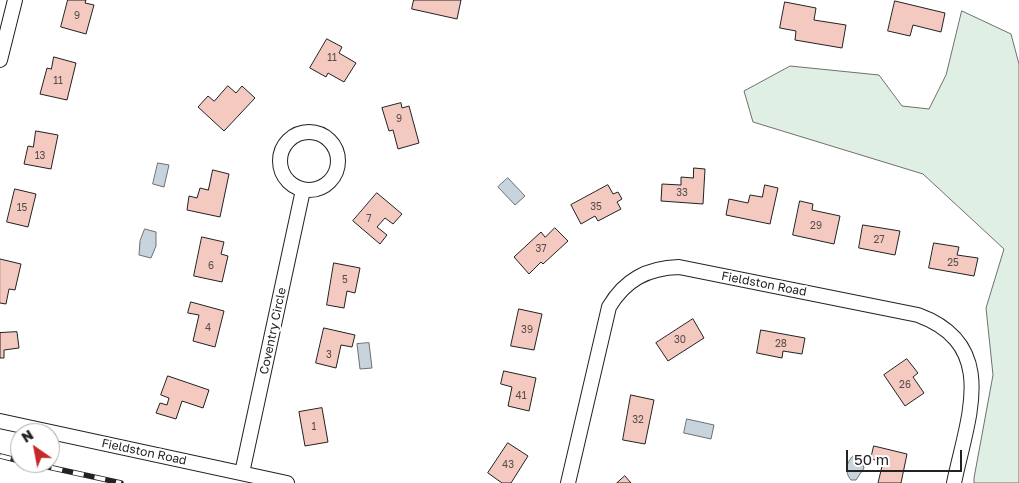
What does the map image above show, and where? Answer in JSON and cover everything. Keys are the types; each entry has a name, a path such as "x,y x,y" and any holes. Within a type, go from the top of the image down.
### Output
{"street":[{"path":"0,60 15,0"},
{"path":"316,133 329,140 334,146 338,167 325,186 303,190 296,187 285,177 282,170 281,156 284,148 294,137 316,133"},
{"name":"Coventry Circle","path":"242,473 303,190"},
{"name":"Fieldston Road","path":"568,483 609,307 617,294 630,281 645,272 661,268 679,267 918,315 936,321 949,330 961,344 969,358 973,376 973,392 954,483"},
{"name":"Fieldston Road","path":"0,421 287,483"}],"green space":[{"path":"962,11 1011,34 1019,64 1019,483 974,483 993,375 986,308 1004,249 923,174 753,122 744,91 790,66 879,75 902,106 929,109 946,75"}],"shaded area":[{"path":"158,163 169,165 164,187 153,184"},
{"path":"508,178 525,196 515,205 498,187"},
{"path":"145,229 156,232 156,246 151,258 139,255 140,241"},
{"path":"369,343 372,368 360,369 357,344"},
{"path":"687,419 714,425 711,439 684,433"},
{"path":"855,454 860,455 864,468 856,480 851,480 847,474 847,467"}],"building":[{"path":"68,0 86,0 85,3 94,5 86,34 61,27"},
{"path":"414,0 461,0 457,19 412,9"},
{"path":"895,1 945,13 941,32 913,25 910,36 888,31"},
{"path":"785,2 816,8 814,20 846,25 842,48 795,40 796,31 780,28"},
{"path":"327,39 342,47 339,53 356,63 344,82 328,73 326,77 310,68"},
{"path":"54,57 76,63 67,100 40,94 47,68 51,69"},
{"path":"228,86 236,93 242,86 255,98 224,131 198,107 208,96 214,101"},
{"path":"401,103 402,108 409,106 419,143 398,149 393,130 389,131 382,108"},
{"path":"36,131 58,135 51,169 24,164 28,146 33,147"},
{"path":"694,168 705,169 703,204 661,201 662,184 681,185 681,177 693,178"},
{"path":"213,170 229,174 220,217 187,210 189,196 197,198 200,188 208,190"},
{"path":"608,185 613,194 618,192 622,199 617,202 621,209 598,221 595,216 581,224 571,205"},
{"path":"765,185 778,188 770,224 726,215 729,199 748,203 750,195 762,197"},
{"path":"15,189 36,194 28,227 7,222"},
{"path":"377,193 402,214 393,224 385,218 377,227 387,235 380,244 353,221"},
{"path":"800,201 813,204 812,210 840,216 834,244 793,235"},
{"path":"863,225 900,231 895,255 859,248"},
{"path":"555,228 568,241 529,274 514,257 541,232 545,237"},
{"path":"202,237 224,242 221,254 228,256 222,282 194,276"},
{"path":"934,243 959,247 957,255 978,258 974,276 929,268"},
{"path":"0,259 21,264 15,290 9,289 6,304 0,303"},
{"path":"334,263 360,268 355,293 347,291 344,308 327,305"},
{"path":"191,302 224,311 215,347 193,341 199,315 188,313"},
{"path":"519,309 542,314 534,350 511,346"},
{"path":"693,319 704,338 668,361 656,343"},
{"path":"324,328 355,335 352,347 341,345 336,368 316,363"},
{"path":"761,330 805,338 802,354 783,351 782,358 757,353"},
{"path":"17,332 19,348 4,350 4,358 0,358 0,333"},
{"path":"907,359 918,373 913,377 924,393 905,406 884,375"},
{"path":"504,371 536,378 529,411 508,406 512,387 501,384"},
{"path":"168,376 209,390 203,408 182,401 176,419 156,413 160,403 167,405 169,398 161,395"},
{"path":"631,395 654,400 645,444 623,440"},
{"path":"322,408 328,442 305,446 299,412"},
{"path":"508,443 528,456 511,483 502,483 488,473"},
{"path":"874,446 907,454 901,483 878,483 883,462 871,459"},
{"path":"625,476 631,483 617,483"}],"railway":[{"path":"0,456 10,458"},
{"path":"60,470 121,483"}]}
